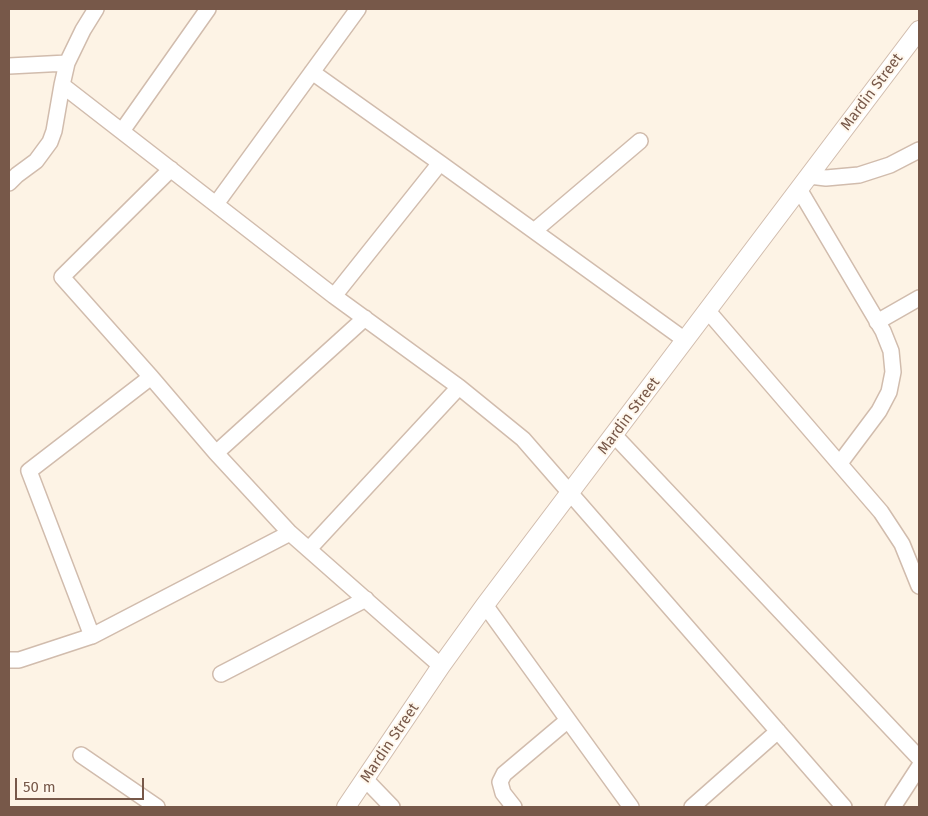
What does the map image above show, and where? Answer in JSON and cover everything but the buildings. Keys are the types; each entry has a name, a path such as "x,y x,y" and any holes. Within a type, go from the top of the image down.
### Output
{"street":[{"path":"9,183 36,161 50,142 54,131 67,63 83,30 96,9"},
{"path":"122,131 208,9"},
{"path":"216,204 358,9"},
{"name":"Mardin Street","path":"346,807 485,605 919,30"},
{"path":"9,66 67,63"},
{"path":"312,72 685,340"},
{"path":"62,85 334,296 459,387 523,439 844,807"},
{"path":"534,231 640,141"},
{"path":"840,463 879,411 888,392 893,372 891,351 804,182 826,178 859,176 890,165 919,150"},
{"path":"334,296 440,163"},
{"path":"171,170 62,277 216,453 290,533 442,666"},
{"path":"877,322 919,298"},
{"path":"707,310 881,512 910,561 919,586"},
{"path":"216,453 365,318"},
{"path":"92,636 29,471 151,377"},
{"path":"309,549 459,387"},
{"path":"614,435 919,758"},
{"path":"9,660 19,660 92,636 290,533"},
{"path":"221,674 366,599"},
{"path":"485,605 631,807"},
{"path":"514,807 504,793 500,782 504,774 568,720"},
{"path":"692,807 778,731"},
{"path":"81,755 157,807"},
{"path":"893,807 919,767"},
{"path":"365,779 392,807"}]}
